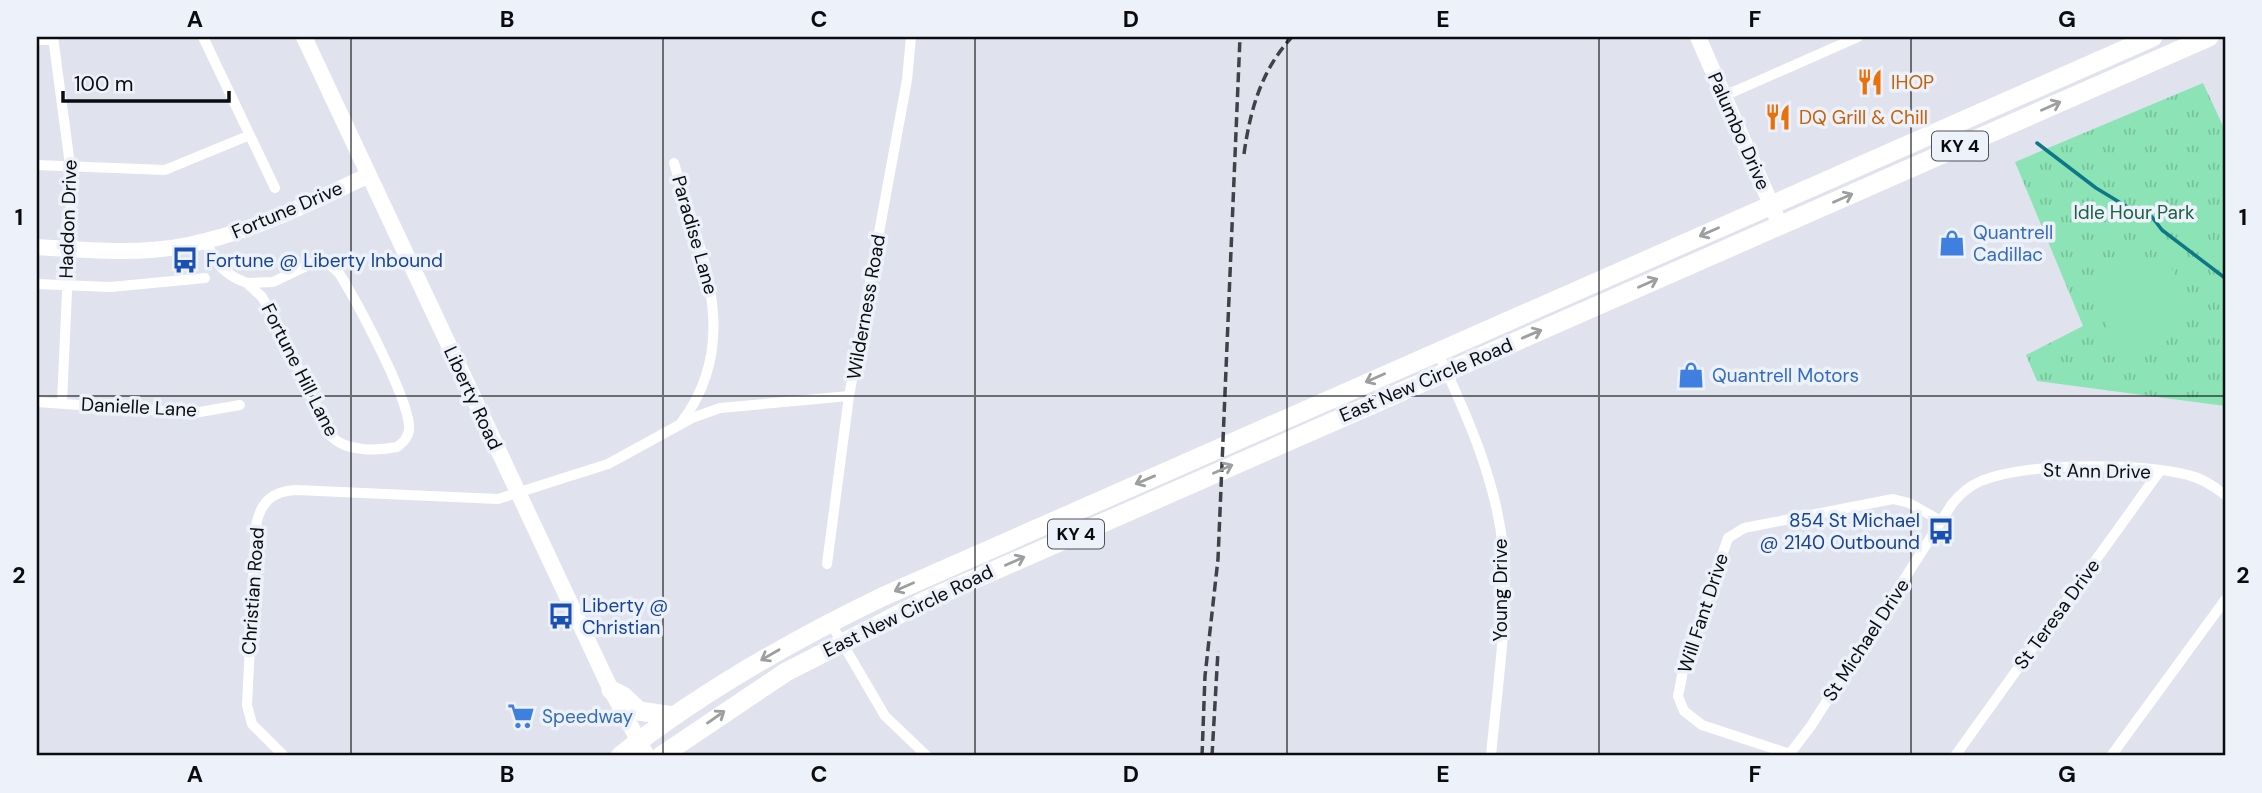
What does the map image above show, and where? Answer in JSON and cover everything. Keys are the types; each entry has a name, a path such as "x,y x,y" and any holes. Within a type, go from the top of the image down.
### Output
{"highway":[{"name":"East New Circle Road","path":"620,756 642,749 674,716 745,669 830,622 1437,351 2154,37"},
{"name":"East New Circle Road","path":"661,756 750,694 842,642 925,601 2209,37"},
{"path":"611,690 624,696 639,710 674,716"}],"main road":[{"name":"Liberty Road","path":"304,37 516,491 642,749"},
{"name":"Palumbo Drive","path":"1698,37 1780,225"},
{"name":"Fortune Drive","path":"37,247 153,248 206,241 271,221 369,174"}],"street":[{"path":"203,37 275,188"},
{"name":"Wilderness Road","path":"516,491 608,464 679,425 720,408 849,396 907,80 911,37"},
{"path":"1724,96 1858,37"},
{"path":"37,40 53,38"},
{"name":"Haddon Drive","path":"53,38 71,166 72,206 67,248 62,403"},
{"path":"37,165 165,170 250,135"},
{"name":"Paradise Lane","path":"674,163 715,306 708,369 695,401 679,425"},
{"name":"Fortune Hill Lane","path":"206,241 213,257 227,275 247,284 262,297 326,429 337,443 358,449 388,449 404,442 409,424 404,407 339,273 331,265 315,262 273,282 247,284"},
{"path":"37,284 110,287 205,278"},
{"name":"Young Drive","path":"1437,351 1491,482 1503,548 1503,621 1491,756"},
{"path":"827,564 849,396"},
{"name":"Danielle Lane","path":"37,402 194,413 240,405"},
{"name":"St Ann Drive","path":"1941,521 1966,489 1997,476 2065,467 2189,475 2225,495"},
{"name":"St Teresa Drive","path":"1955,756 2159,472"},
{"name":"Christian Road","path":"284,756 253,724 247,705 256,525 265,501 287,490 498,499 516,491"},
{"name":"Will Fant Drive","path":"1789,755 1702,725 1684,711 1678,696 1684,666 1728,538 1744,528 1893,499 1909,503 1941,521"},
{"name":"St Michael Drive","path":"1789,755 1811,726 1941,521"},
{"path":"2111,756 2225,600"},
{"path":"830,622 885,716 927,756"}],"green space":[{"name":"Idle Hour Park","path":"2203,83 2225,130 2225,406 2037,381 2026,355 2083,326 2015,162"},
{"path":"2166,256 2183,292 2184,327 2151,353 2123,361 2100,308 2094,284 2100,275"}],"waterway":[{"path":"2037,143 2096,188 2134,211 2152,217 2162,230 2225,278"}],"railway":[{"path":"1202,756 1205,676 1218,559 1240,37"},
{"path":"1244,154 1254,107 1265,77 1292,37"},
{"path":"1212,756 1218,651"}],"place":[{"name":"IHOP","path":"1870,82"},
{"name":"DQ Grill & Chill","path":"1778,117"},
{"name":"Quantrell Cadillac","path":"1952,243"},
{"name":"Fortune @ Liberty Inbound","path":"185,260"},
{"name":"Quantrell Motors","path":"1691,375"},
{"name":"854 St Michael @ 2140 Outbound","path":"1941,531"},
{"name":"Liberty @ Christian","path":"561,616"},
{"name":"Speedway","path":"521,716"}]}
